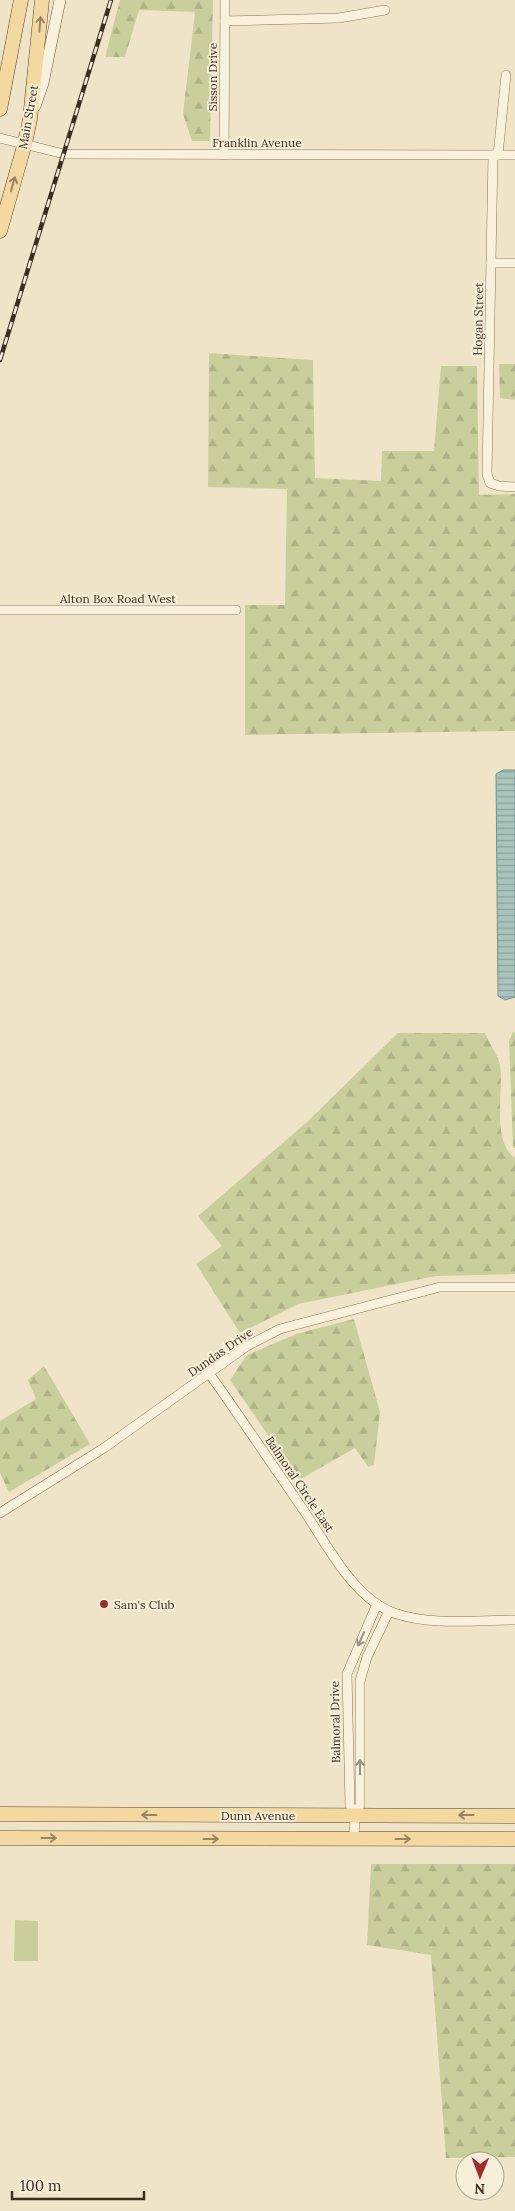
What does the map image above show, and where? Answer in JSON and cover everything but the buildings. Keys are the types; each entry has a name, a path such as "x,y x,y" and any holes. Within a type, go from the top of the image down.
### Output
{"main road":[{"path":"0,109 21,0"},
{"name":"Main Street","path":"0,231 30,119 42,0"},
{"name":"Dunn Avenue","path":"0,1814 515,1816"},
{"name":"Dunn Avenue","path":"0,1838 515,1839"}],"street":[{"path":"30,119 43,83 60,0"},
{"name":"Sisson Drive","path":"224,154 225,0"},
{"path":"225,22 339,18 385,10"},
{"name":"Hogan Street","path":"506,75 495,155 487,474 490,482 499,486 515,487"},
{"name":"Franklin Avenue","path":"0,138 25,142 64,154 515,155"},
{"path":"491,263 515,263"},
{"name":"Alton Box Road West","path":"0,610 236,610"},
{"name":"Dundas Drive","path":"0,1513 104,1448 247,1346 268,1334 294,1324 440,1287 515,1287"},
{"name":"Balmoral Circle East","path":"209,1374 334,1556 363,1592 377,1604 405,1616 437,1620 515,1620"},
{"name":"Balmoral Drive","path":"355,1815 350,1805 347,1674 377,1604"},
{"name":"Balmoral Drive","path":"354,1839 355,1815 360,1805 360,1681 362,1670 377,1634 390,1611"}],"green space":[{"path":"120,0 213,0 210,141 192,141 183,114 195,12 139,10 125,57 105,57"},
{"path":"209,353 313,360 315,478 381,481 382,451 434,451 441,366 477,366 479,495 515,494 515,731 245,735 245,605 285,605 287,489 208,487"},
{"path":"499,364 515,364 515,400 500,398"},
{"path":"513,1032 515,1032 515,1148 513,1147 509,1041"},
{"path":"398,1033 485,1033 499,1061 501,1076 501,1128 503,1140 515,1158 515,1274 436,1276 298,1304 240,1333 196,1264 222,1246 198,1216 308,1121"},
{"path":"354,1319 380,1412 374,1465 368,1467 355,1448 299,1480 230,1380 247,1355 296,1334"},
{"path":"44,1366 90,1444 9,1492 0,1473 0,1421 36,1399 28,1380"},
{"path":"371,1864 515,1864 515,2157 505,2157 505,2151 455,2151 455,2158 446,2158 431,1955 367,1945"},
{"path":"15,1920 38,1921 38,1961 14,1961"}],"water":[{"path":"503,770 515,770 515,997 505,1000 498,996 496,774"}],"railway":[{"path":"0,360 111,0"}],"place":[{"name":"Sam's Club","path":"104,1604"}]}
